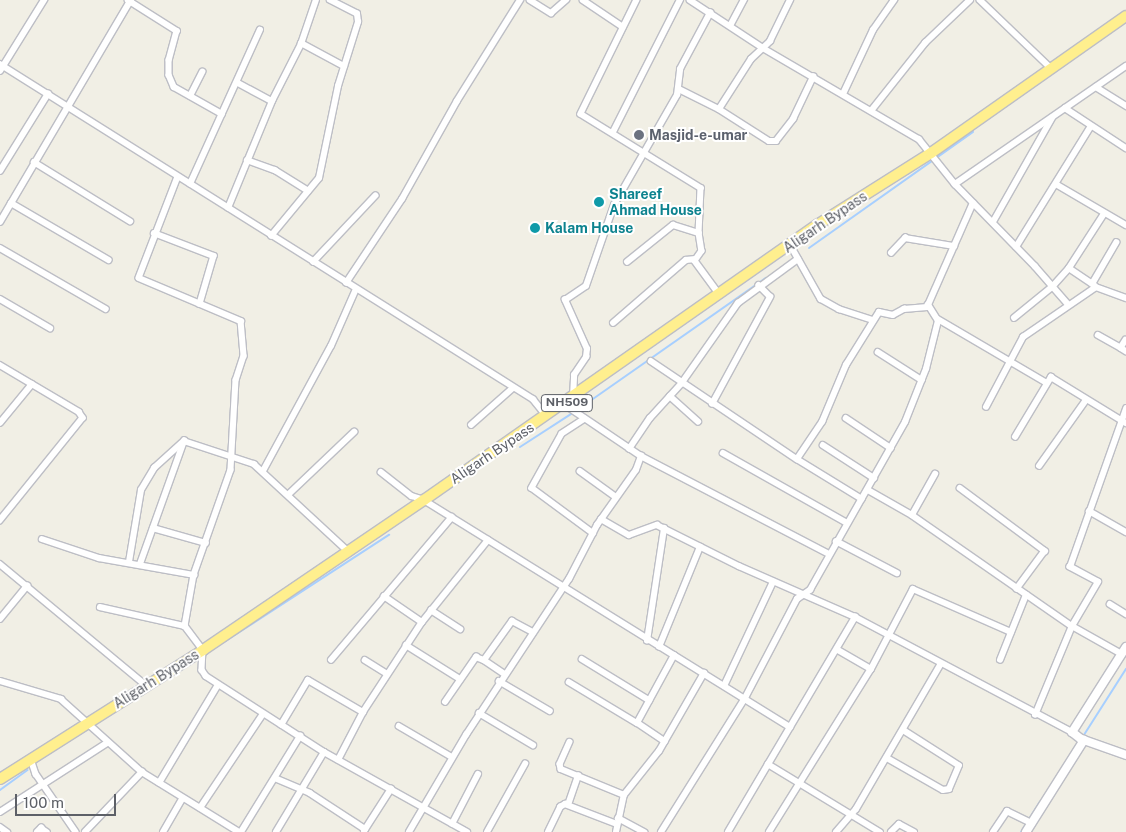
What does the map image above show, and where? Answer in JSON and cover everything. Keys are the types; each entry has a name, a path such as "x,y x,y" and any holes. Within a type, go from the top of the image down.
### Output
{"highway":[{"name":"Aligarh Bypass","path":"0,779 31,757 203,650 547,416 790,244 932,155 1126,16"}],"street":[{"path":"44,0 1,67 68,106 533,400 547,416"},
{"path":"0,222 129,0 177,31 169,60 168,75 174,87 222,114"},
{"path":"228,208 272,101 301,43 316,0"},
{"path":"272,236 321,172 344,66 358,16 330,0"},
{"path":"346,282 402,199 457,101 520,0"},
{"path":"530,0 552,13 566,0"},
{"path":"583,0 623,27"},
{"path":"613,323 686,260 695,259 702,253 699,233 702,188 613,132 583,117 580,111 637,0"},
{"path":"613,132 680,0"},
{"path":"690,0 763,48 919,139 955,184 1016,246 1068,304"},
{"path":"730,26 744,0"},
{"path":"719,109 751,59 763,48 790,0"},
{"path":"843,94 874,30 894,0"},
{"path":"871,111 925,43 970,0"},
{"path":"980,0 1051,68"},
{"path":"710,13 680,70 679,89 646,152 614,206 585,288 565,300 587,349 586,357 574,375 568,401 585,419 641,456 829,554"},
{"path":"190,184 238,84 260,30"},
{"path":"301,43 344,66"},
{"path":"955,184 1126,66"},
{"path":"190,96 202,72"},
{"path":"679,89 719,109 769,141 776,141 794,119 813,77"},
{"path":"238,84 272,101"},
{"path":"1096,86 1126,106"},
{"path":"0,171 48,94"},
{"path":"1065,108 1126,148"},
{"path":"993,222 1053,116"},
{"path":"1016,246 1091,126"},
{"path":"247,160 275,170 308,191"},
{"path":"34,162 130,221"},
{"path":"178,177 154,234 139,278 239,319 244,326 244,356 236,380 233,455 206,543 194,575 185,626"},
{"path":"1056,184 1104,214 1126,225"},
{"path":"313,262 375,196"},
{"path":"11,203 109,260"},
{"path":"927,307 973,203"},
{"path":"1014,318 1052,287 1069,268 1104,214"},
{"path":"627,262 673,226 699,233"},
{"path":"154,234 214,256 200,304"},
{"path":"891,253 905,238 954,246"},
{"path":"986,406 1023,337 1094,285 1116,243"},
{"path":"790,244 821,298 839,309 873,320"},
{"path":"0,248 106,309"},
{"path":"695,259 720,295"},
{"path":"629,448 681,384 721,323 740,301 798,259"},
{"path":"1069,268 1094,285 1126,298"},
{"path":"712,404 770,297 759,286"},
{"path":"264,471 322,363 356,289"},
{"path":"0,299 50,328"},
{"path":"927,307 938,319 1047,383"},
{"path":"797,459 822,422 846,365 880,311 893,315 904,309 927,307"},
{"path":"661,832 745,698 797,599 810,590 836,541 868,490 891,448 922,380 938,319"},
{"path":"1098,335 1124,349 1126,340"},
{"path":"878,352 922,380"},
{"path":"651,361 681,384 862,499"},
{"path":"0,365 79,412 83,422 0,521"},
{"path":"1015,437 1051,377 1123,422"},
{"path":"0,423 32,384"},
{"path":"470,425 513,388"},
{"path":"670,396 698,421"},
{"path":"1039,466 1086,400"},
{"path":"1035,715 1072,626 1098,582 1070,567 1126,410"},
{"path":"846,418 891,448"},
{"path":"585,419 562,434 532,488 593,532"},
{"path":"289,494 354,432"},
{"path":"184,441 233,455 264,471 348,551"},
{"path":"140,564 184,441"},
{"path":"129,562 141,490 154,468 184,441"},
{"path":"823,445 874,478"},
{"path":"723,453 847,523"},
{"path":"409,832 499,681 562,587 600,519 636,470 641,456"},
{"path":"580,471 616,497"},
{"path":"381,472 412,496 424,500 452,517 647,641 704,673 790,728"},
{"path":"912,515 935,474"},
{"path":"960,488 1045,551 1017,589"},
{"path":"868,490 912,515 1072,626 1124,650 1026,832"},
{"path":"1089,511 1126,532"},
{"path":"331,660 452,517"},
{"path":"600,519 629,536 654,524 664,528 773,582 855,617 940,665 1078,737 1126,755"},
{"path":"153,528 206,543"},
{"path":"647,641 664,528"},
{"path":"42,539 99,558 194,575"},
{"path":"338,760 363,712 406,645 431,610 488,540"},
{"path":"836,541 897,572"},
{"path":"659,648 700,547"},
{"path":"0,564 147,686"},
{"path":"724,686 773,582"},
{"path":"0,619 27,586"},
{"path":"769,832 871,669 888,634 915,588 1011,632"},
{"path":"1000,660 1026,595"},
{"path":"384,596 422,622"},
{"path":"1110,604 1126,614"},
{"path":"100,607 185,626 203,650 204,675 324,752 467,832"},
{"path":"431,610 460,629"},
{"path":"728,832 838,650 855,617"},
{"path":"484,660 512,621 533,632"},
{"path":"406,645 460,679"},
{"path":"838,650 871,669"},
{"path":"637,722 674,655"},
{"path":"444,702 477,656 504,674"},
{"path":"582,659 649,700"},
{"path":"365,660 387,674"},
{"path":"836,832 850,815 904,731 940,665"},
{"path":"616,832 624,795 664,742 704,673"},
{"path":"281,725 308,680 363,712"},
{"path":"0,681 58,697 88,721 107,743 142,772 240,832 300,736"},
{"path":"499,681 550,710"},
{"path":"569,682 637,722 664,742"},
{"path":"159,783 218,684"},
{"path":"200,808 263,714"},
{"path":"479,714 533,745"},
{"path":"399,726 452,758"},
{"path":"887,758 943,790 949,789 959,766 904,731"},
{"path":"570,742 559,766 624,795"},
{"path":"0,812 42,782 107,743"},
{"path":"276,832 324,752"},
{"path":"31,757 42,782 76,832"},
{"path":"486,832 526,764"},
{"path":"768,764 880,832"},
{"path":"86,832 142,772"},
{"path":"452,824 478,774"},
{"path":"568,805 578,776"},
{"path":"275,778 301,791 310,793 364,831 391,789"},
{"path":"163,832 183,798"},
{"path":"548,832 560,807 568,805 618,821 644,832"},
{"path":"993,832 1007,811 1032,823"},
{"path":"891,832 899,824 914,832"},
{"path":"0,827 7,832"},
{"path":"37,832 41,828 47,832"}],"waterway":[{"path":"809,248 973,132"},
{"path":"580,408 766,278"},
{"path":"520,447 571,414"},
{"path":"224,642 389,535"},
{"path":"1082,738 1126,669"},
{"path":"0,790 28,770"},
{"path":"1021,832 1040,802"}],"place":[{"name":"Masjid-e-umar","path":"639,135"},
{"name":"Shareef Ahmad House","path":"599,202"},
{"name":"Kalam House","path":"535,228"}]}
